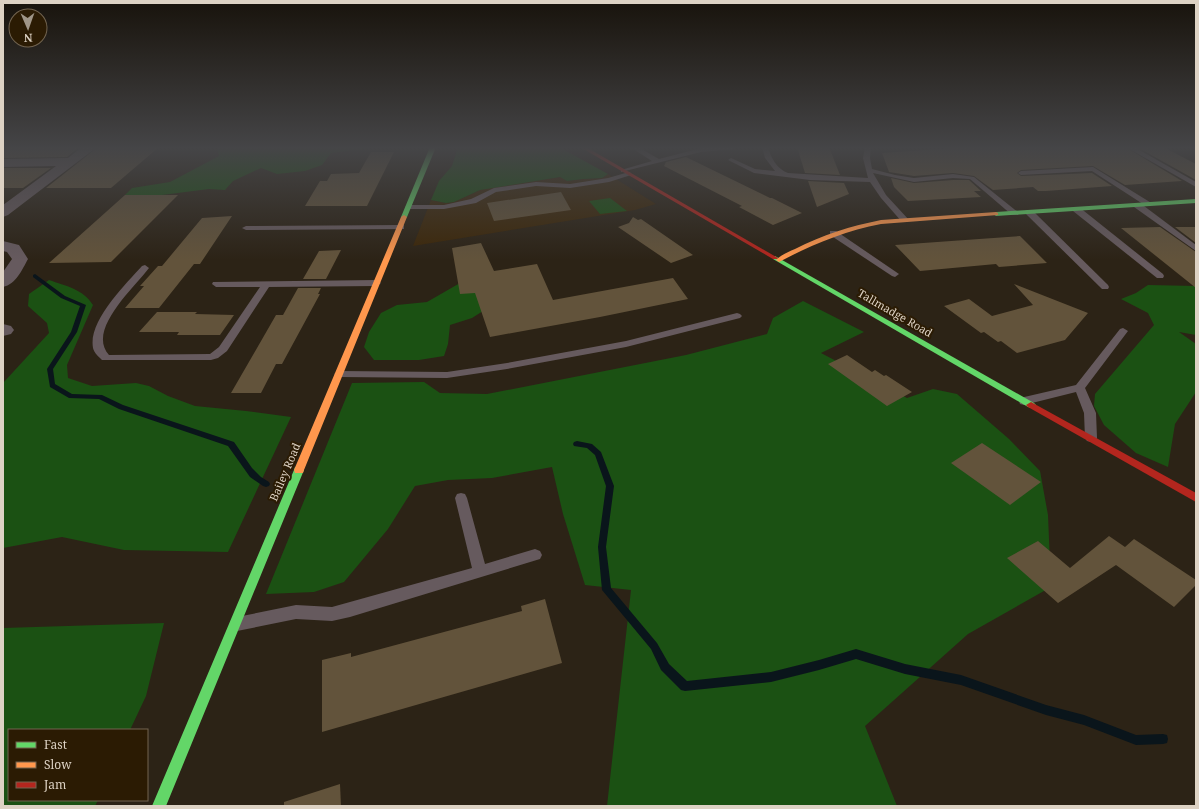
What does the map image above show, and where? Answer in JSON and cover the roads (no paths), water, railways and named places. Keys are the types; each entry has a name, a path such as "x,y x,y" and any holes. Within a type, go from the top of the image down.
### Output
{"street":[{"path":"3,212 40,185"},
{"name":"Bailey Road","path":"159,806 418,185"},
{"name":"Tallmadge Road","path":"648,185 1196,498"},
{"path":"779,260 833,233 864,225 905,220 1196,201"},
{"path":"3,246 13,248 20,259 7,278"}],"lane":[{"path":"473,201 494,190 531,185"},
{"path":"549,185 570,186"},
{"path":"530,192 578,185"},
{"path":"875,185 879,193 905,220"},
{"path":"980,185 1015,213"},
{"path":"1118,185 1149,204"},
{"path":"409,207 444,207 514,195"},
{"path":"1137,205 1196,248"},
{"path":"1076,209 1160,276"},
{"path":"1029,212 1105,287"},
{"path":"246,228 401,228"},
{"path":"833,233 895,274"},
{"path":"145,268 108,314 97,335 98,350 101,355 106,358 207,358 214,356 223,349 266,284"},
{"path":"216,284 378,283"},
{"path":"339,374 447,375 484,370 626,344 737,316"},
{"path":"1024,401 1080,388 1123,331"},
{"path":"1080,388 1090,413 1091,438"},
{"path":"462,498 480,571"},
{"path":"234,624 296,612 332,614 350,610 535,555"}],"waterway":[{"path":"35,276 63,297 83,305 74,332 50,369 52,385 71,396 100,397 121,407 231,444 249,471 266,484"},
{"path":"577,444 589,446 598,454 610,486 602,547 607,590 654,646 665,667 685,686 771,677 856,654 905,669 961,680 1046,710 1084,720 1136,740 1163,739"}]}
